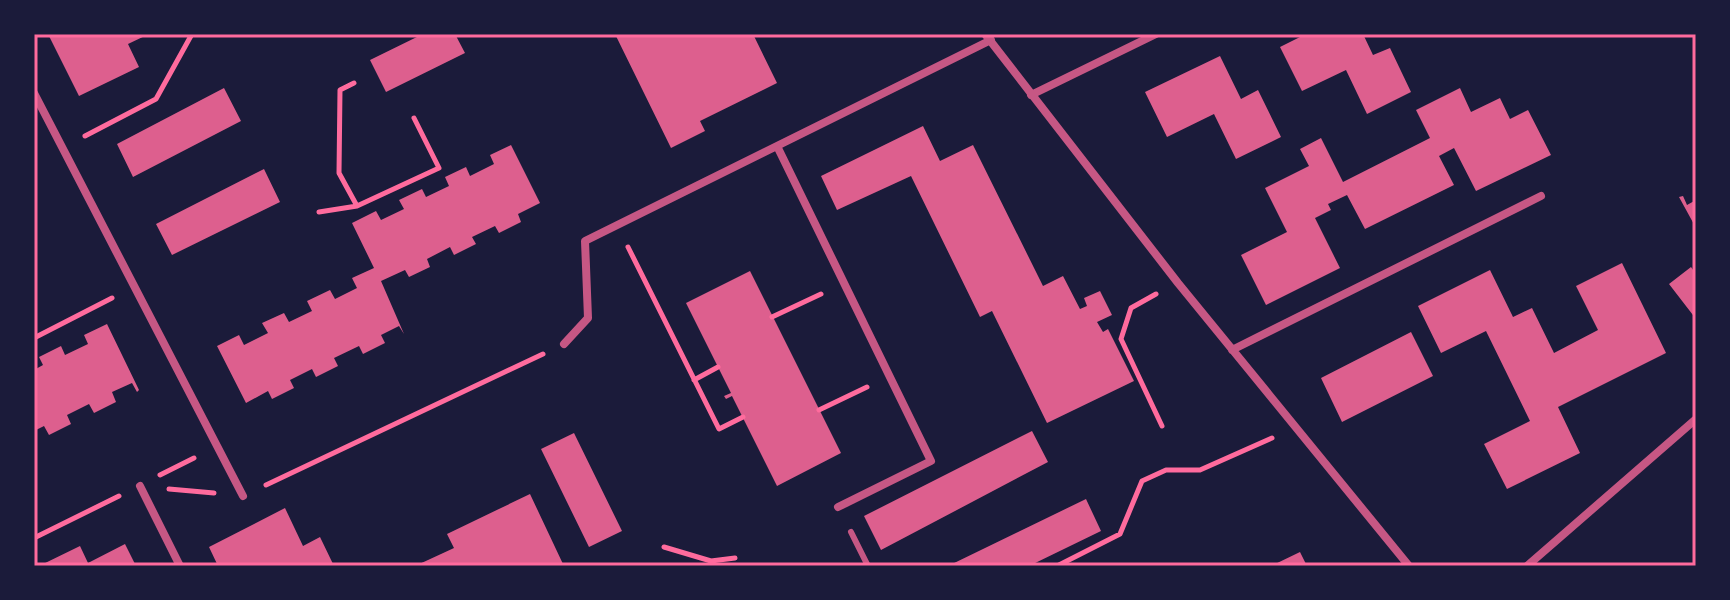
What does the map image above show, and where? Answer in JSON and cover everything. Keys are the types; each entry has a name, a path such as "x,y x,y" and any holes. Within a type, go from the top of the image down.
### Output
{"street":[{"path":"1031,95 1156,34"},
{"path":"564,344 588,318 585,241 988,37 1178,283 1409,566"},
{"path":"34,93 243,496"},
{"path":"777,146 931,461 838,507"},
{"path":"1232,350 1541,196"},
{"path":"1527,566 1696,419"},
{"path":"140,486 180,566"}],"lane":[{"path":"851,532 868,566"}],"path":[{"path":"63,148 156,99 192,34"},
{"path":"354,83 340,90 339,173 357,206"},
{"path":"319,212 357,206 439,168 414,118"},
{"path":"617,224 719,429 743,417"},
{"path":"772,317 843,283"},
{"path":"1162,426 1121,339 1131,308 1178,283"},
{"path":"34,338 134,286"},
{"path":"140,486 243,496 564,344"},
{"path":"694,380 718,367"},
{"path":"819,410 889,376"},
{"path":"1057,566 1120,534 1142,481 1166,470 1200,470 1295,427"},
{"path":"34,538 218,446"},
{"path":"664,547 711,561 735,558"}],"building":[{"path":"48,34 149,34 128,44 139,67 79,96"},
{"path":"423,34 455,34 465,53 386,92 370,60"},
{"path":"615,34 753,34 777,83 700,121 705,131 671,148"},
{"path":"1306,34 1363,34 1373,55 1390,48 1411,92 1367,114 1346,70 1302,91 1280,47"},
{"path":"1220,56 1241,99 1258,90 1281,137 1236,159 1214,114 1167,137 1145,92"},
{"path":"224,88 241,121 133,177 117,144"},
{"path":"1460,88 1471,112 1500,98 1510,119 1528,110 1551,155 1476,191 1454,148 1439,156 1454,185 1365,229 1347,195 1328,204 1331,210 1315,218 1340,268 1266,305 1241,255 1287,232 1265,188 1309,166 1300,149 1321,138 1343,182 1430,138 1416,110"},
{"path":"923,126 940,161 973,145 1043,286 1063,276 1080,309 1087,306 1084,298 1100,291 1112,315 1097,322 1103,332 1108,329 1134,381 1047,423 992,311 980,317 911,176 837,210 821,176"},
{"path":"511,145 540,203 518,214 521,222 499,233 495,226 472,237 476,244 454,255 450,247 427,259 430,267 409,277 405,270 381,281 404,334 399,326 381,335 385,343 363,354 359,346 334,358 338,366 316,377 312,369 290,380 294,388 272,399 268,391 246,403 217,346 239,335 244,345 268,333 262,323 284,313 289,322 312,311 307,301 330,290 335,299 357,288 352,278 374,268 352,223 376,211 381,220 404,209 399,200 422,189 426,197 449,186 445,177 466,167 470,176 494,164 490,155"},
{"path":"264,169 280,202 172,255 156,224"},
{"path":"1683,196 1687,205 1696,200 1696,228 1679,197"},
{"path":"1622,263 1666,353 1558,407 1580,453 1507,489 1484,444 1530,421 1486,331 1441,353 1418,306 1490,270 1513,317 1532,308 1554,353 1598,330 1576,286"},
{"path":"1691,267 1696,274 1696,319 1669,284"},
{"path":"750,271 841,453 777,486 732,396 726,399 724,396 731,393 686,303"},
{"path":"107,324 139,390 137,392 132,383 112,392 116,402 94,413 89,404 67,415 71,424 49,435 44,426 34,431 34,370 43,365 39,357 61,346 65,355 88,344 84,335"},
{"path":"1411,332 1433,376 1342,422 1321,378"},
{"path":"1032,431 1048,462 881,550 864,516"},
{"path":"574,433 622,531 589,547 541,449"},
{"path":"530,494 563,564 415,566 454,548 447,534"},
{"path":"1086,499 1101,531 1029,566 948,566"},
{"path":"285,508 303,546 320,537 334,566 218,566 209,547"},
{"path":"125,544 136,566 39,566 80,546 88,563"},
{"path":"1300,552 1307,566 1271,566"}]}
